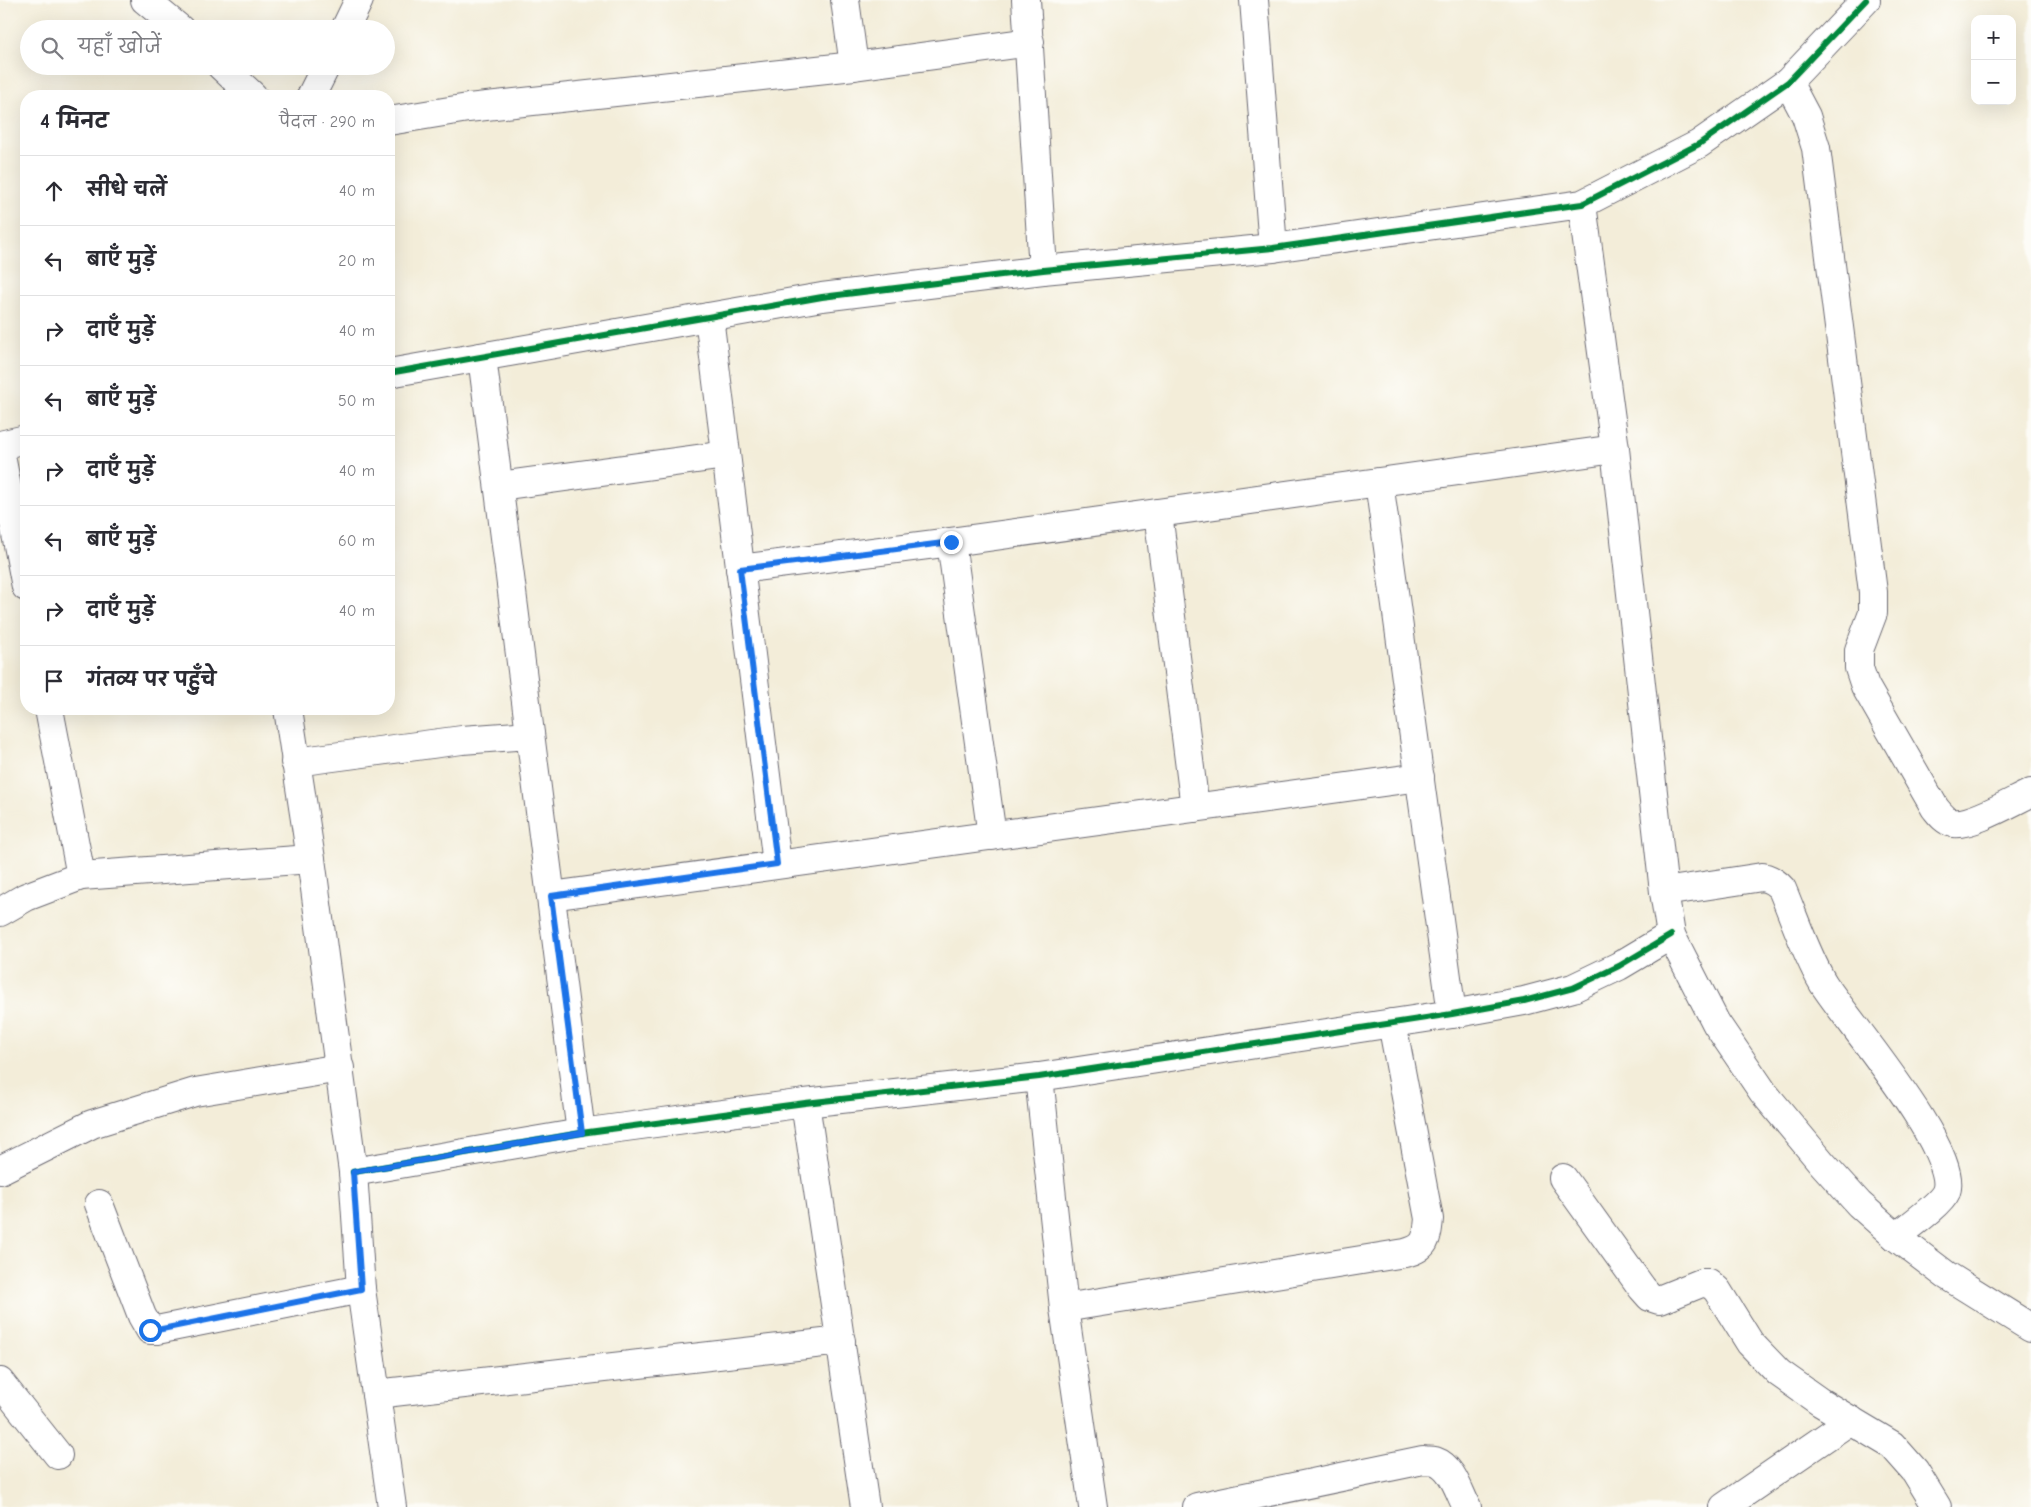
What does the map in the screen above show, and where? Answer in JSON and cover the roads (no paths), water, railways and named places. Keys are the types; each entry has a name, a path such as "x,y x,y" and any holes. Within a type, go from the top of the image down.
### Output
{"street":[{"path":"145,0 169,20"},
{"path":"350,20 360,0"},
{"path":"844,0 854,66"},
{"path":"1026,0 1043,270"},
{"path":"1254,0 1273,248"},
{"path":"395,372 822,297 1043,270 1273,248 1582,204 1698,144 1788,82 1866,0"},
{"path":"395,120 468,108 854,66 1030,42"},
{"path":"231,75 247,90"},
{"path":"315,90 322,75"},
{"path":"1788,82 1806,116 1816,148 1873,592 1872,613 1859,650 1859,668 1865,686 1935,808 1943,818 1952,823 1968,822 2031,793"},
{"path":"1582,204 1615,449 1664,892 1671,935 1716,1023 1763,1092 1859,1204 1896,1237 1946,1275 2031,1328"},
{"path":"709,317 777,864"},
{"path":"482,357 582,1133"},
{"path":"0,445 20,440"},
{"path":"740,569 951,542 1615,449"},
{"path":"0,450 20,555"},
{"path":"499,486 726,455"},
{"path":"1379,482 1452,1014"},
{"path":"1158,513 1194,808"},
{"path":"951,542 992,836"},
{"path":"50,715 81,876"},
{"path":"289,715 340,1068 353,1172 361,1289 392,1507"},
{"path":"295,762 462,740 530,734"},
{"path":"551,896 1420,777"},
{"path":"0,912 26,896 81,876 311,859"},
{"path":"1664,892 1762,877 1777,883 1782,889 1823,982 1906,1096 1927,1129 1939,1153 1947,1176 1946,1191 1940,1201 1896,1237"},
{"path":"353,1172 582,1133 805,1104 1039,1077 1452,1014 1524,1001 1573,988 1619,966 1671,935"},
{"path":"1064,1308 1405,1253 1415,1251 1424,1244 1428,1232 1429,1219 1392,1023"},
{"path":"0,1170 92,1124 195,1092 340,1068"},
{"path":"1039,1077 1064,1308 1092,1507"},
{"path":"805,1104 865,1507"},
{"path":"1563,1178 1650,1297 1659,1300 1701,1283 1709,1283 1717,1290 1750,1343 1779,1373 1820,1402 1892,1445 1915,1471 1937,1507"},
{"path":"99,1204 142,1316 150,1330 361,1289"},
{"path":"376,1394 841,1341"},
{"path":"0,1382 58,1455"},
{"path":"1724,1507 1851,1420"},
{"path":"1197,1507 1239,1503 1422,1460 1435,1461 1445,1468 1452,1477 1467,1507"}]}
